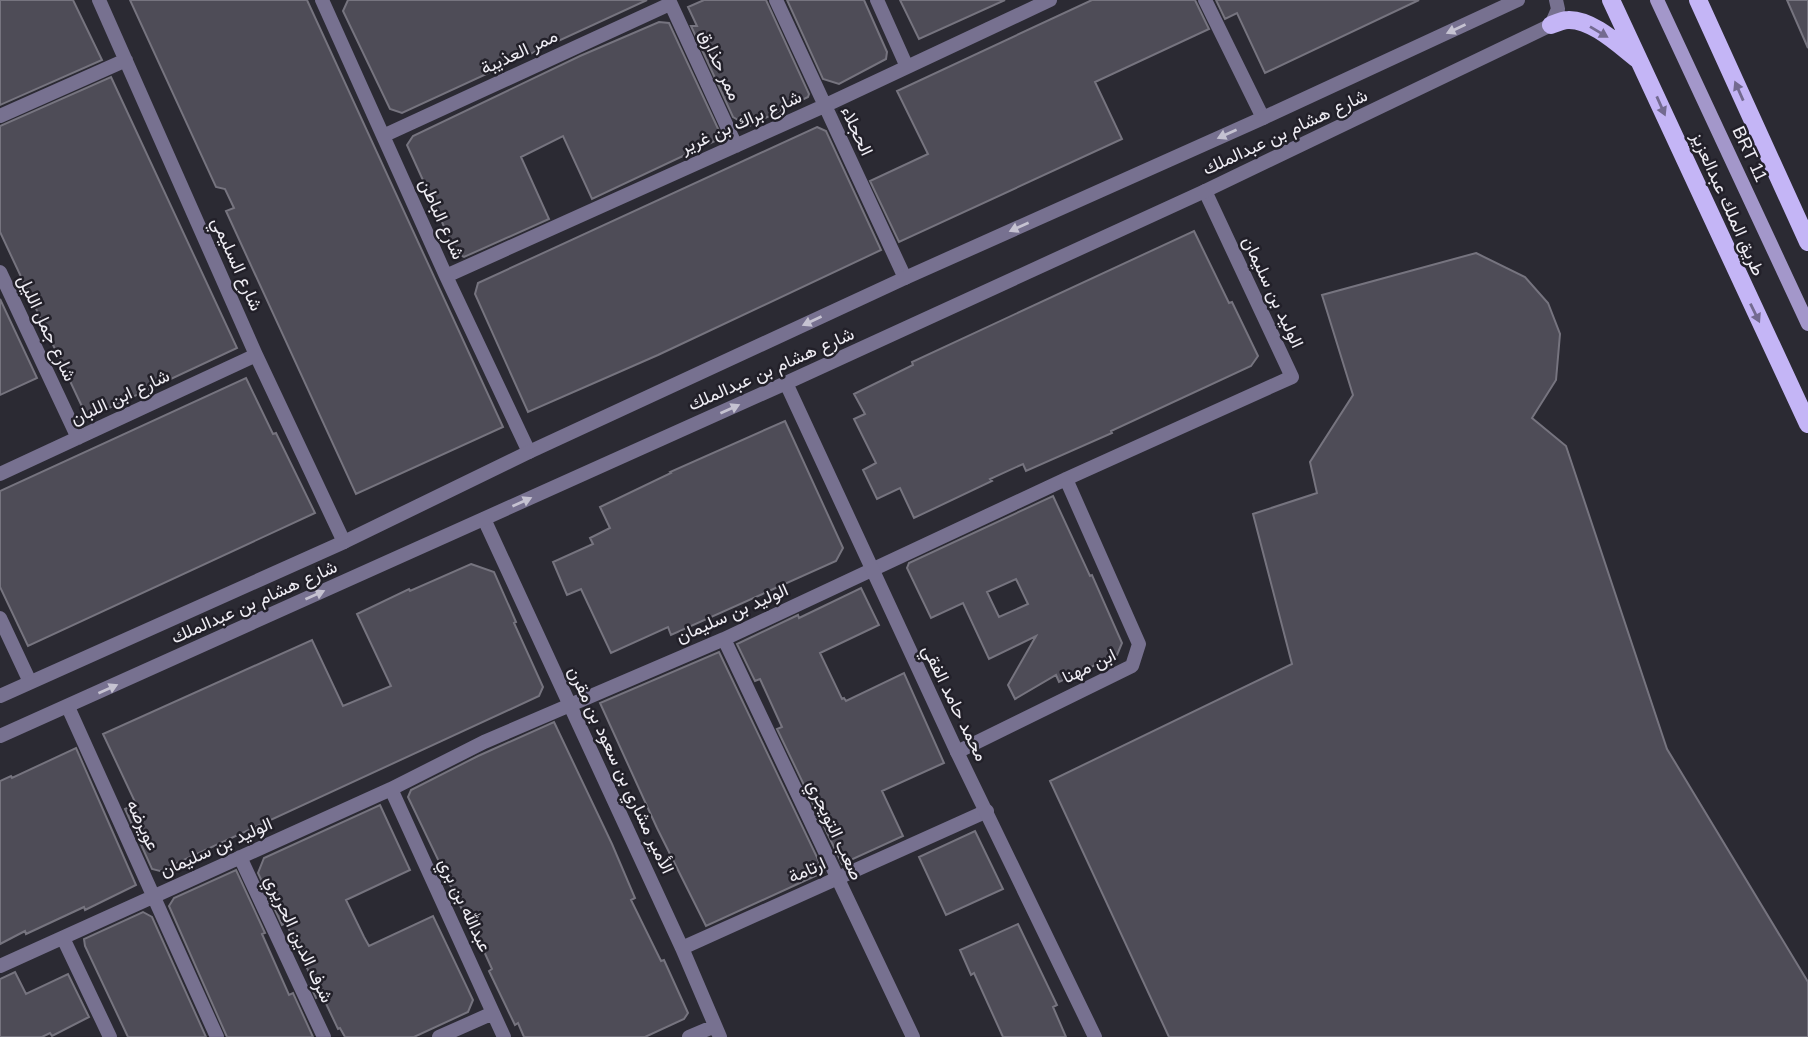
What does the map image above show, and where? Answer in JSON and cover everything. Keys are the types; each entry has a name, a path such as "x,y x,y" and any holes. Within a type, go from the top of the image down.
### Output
{"main road":[{"name":"طريق الملك عبدالعزيز","path":"1611,0 1808,424"},
{"name":"BRT 11","path":"1657,0 1808,324"},
{"path":"1698,0 1808,242"},
{"path":"1710,0 1710,27"},
{"path":"1552,25 1567,20 1582,22 1619,44 1641,63"}],"street":[{"name":"شارع السليمي","path":"99,0 256,355 344,542"},
{"name":"شارع الباطن","path":"322,0 446,276 529,452"},
{"name":"الحجلاء","path":"776,0 905,278"},
{"path":"877,0 907,67"},
{"path":"1205,0 1263,118"},
{"name":"شارع هشام بن عبدالملك","path":"0,696 344,542 529,452 905,278 1263,118 1518,0"},
{"path":"1552,25 1558,9 1556,0"},
{"name":"شارع براك بن غرير","path":"446,276 824,106 1044,1"},
{"name":"ممر العذيبة","path":"384,135 669,2"},
{"name":"ممر حذارق","path":"669,2 736,146"},
{"name":"شارع هشام بن عبدالملك","path":"0,736 786,383 1205,191 1552,25"},
{"path":"0,116 126,60"},
{"name":"الوليد بن سليمان","path":"0,966 391,789 484,742 724,639 1292,377 1205,191"},
{"name":"شارع جمل الليل","path":"0,272 78,438"},
{"name":"شارع ابن اللبان","path":"0,474 256,355"},
{"name":"محمد حامد الفقي","path":"786,383 871,570 1095,1037"},
{"name":"ابن مهنا","path":"957,752 1132,666 1139,644 1066,479"},
{"name":"الأمير مشاري بن سعود بن مقرن","path":"484,519 718,1031"},
{"path":"0,618 30,682"},
{"name":"صعب التويجري","path":"724,639 913,1037"},
{"name":"عويرضه","path":"68,707 217,1037"},
{"name":"عبدالله بن بري","path":"391,789 504,1037"},
{"name":"ارتامة","path":"682,948 986,811"},
{"name":"شرف الدين الحريري","path":"240,857 324,1037"},
{"path":"64,937 110,1037"},
{"path":"439,1037 493,1013"},
{"path":"689,1037 718,1031"}],"building":[{"path":"0,0 73,0 102,60 0,105"},
{"path":"130,0 307,0 503,427 356,494 226,211 234,208 225,189 216,187"},
{"path":"348,0 647,0 402,113 390,109 343,11"},
{"path":"704,0 766,0 809,94 808,97 749,126 733,117 691,26 697,26 688,7"},
{"path":"787,0 864,0 887,52 886,59 839,84 823,79"},
{"path":"900,0 1005,0 919,39"},
{"path":"1092,0 1195,0 1209,29 1095,82 1122,139 899,242 870,181 928,154 897,91"},
{"path":"1216,0 1419,0 1265,73 1237,13 1225,19"},
{"path":"1787,0 1808,0 1808,48"},
{"path":"659,22 669,23 720,133 719,139 592,199 563,136 521,157 549,219 464,257 456,253 407,145 413,136 580,56"},
{"path":"111,77 237,348 92,416 85,413 0,232 0,126"},
{"path":"817,127 826,131 881,250 658,355 528,412 475,294 478,283"},
{"path":"1194,231 1258,356 1251,366 1026,471 1023,464 914,518 900,488 877,499 863,470 876,463 854,419 865,414 854,394 913,365 912,362"},
{"path":"1476,253 1525,277 1548,303 1560,334 1556,380 1532,418 1566,446 1667,749 1808,982 1808,1037 1169,1037 1050,781 1292,664 1253,514 1317,493 1310,462 1353,395 1322,295"},
{"path":"0,299 37,378 0,395"},
{"path":"246,378 315,513 28,646 0,587 0,491"},
{"path":"785,421 843,548 836,561 671,635 668,627 611,653 581,589 567,595 553,562 593,544 590,538 610,528 600,507 670,472"},
{"path":"1053,496 1122,643 1117,655 1059,682 1056,675 1015,699 1008,685 1036,636 989,659 963,603 931,618 907,568 909,563","holes":["1016,579 1028,604 999,617 987,592"]},
{"path":"471,564 494,572 543,687 539,696 160,871 152,869 125,809 136,804 103,734 312,640 343,706 391,686 357,614"},
{"path":"861,588 879,625 820,653 842,699 846,701 904,673 944,763 882,791 903,836 842,864 777,729 782,727 760,679 755,681 737,644"},
{"path":"719,652 824,872 706,926 657,828 600,703"},
{"path":"554,722 612,844 635,898 631,900 661,961 664,960 688,1013 684,1019 645,1037 524,1037 518,1023 515,1025 489,971 492,969 478,938 476,939 408,797 411,790"},
{"path":"76,748 136,885 85,910 84,907 0,944 0,781"},
{"path":"380,805 410,870 346,900 369,946 433,916 473,1000 468,1012 414,1037 345,1037 340,1028 338,1029 322,995 316,998 310,985 314,983 286,923 282,925 258,873 264,858"},
{"path":"975,831 1003,889 946,915 919,857"},
{"path":"236,870 265,933 262,934 289,995 293,993 313,1037 227,1037 169,906 174,898"},
{"path":"143,912 152,917 206,1037 128,1037 84,939"},
{"path":"1018,924 1057,1005 1053,1007 1066,1037 1003,1037 974,973 971,975 960,950"},
{"path":"15,972 26,994 68,974 89,1017 52,1036 50,1033 42,1037 0,1037 0,979"}]}
